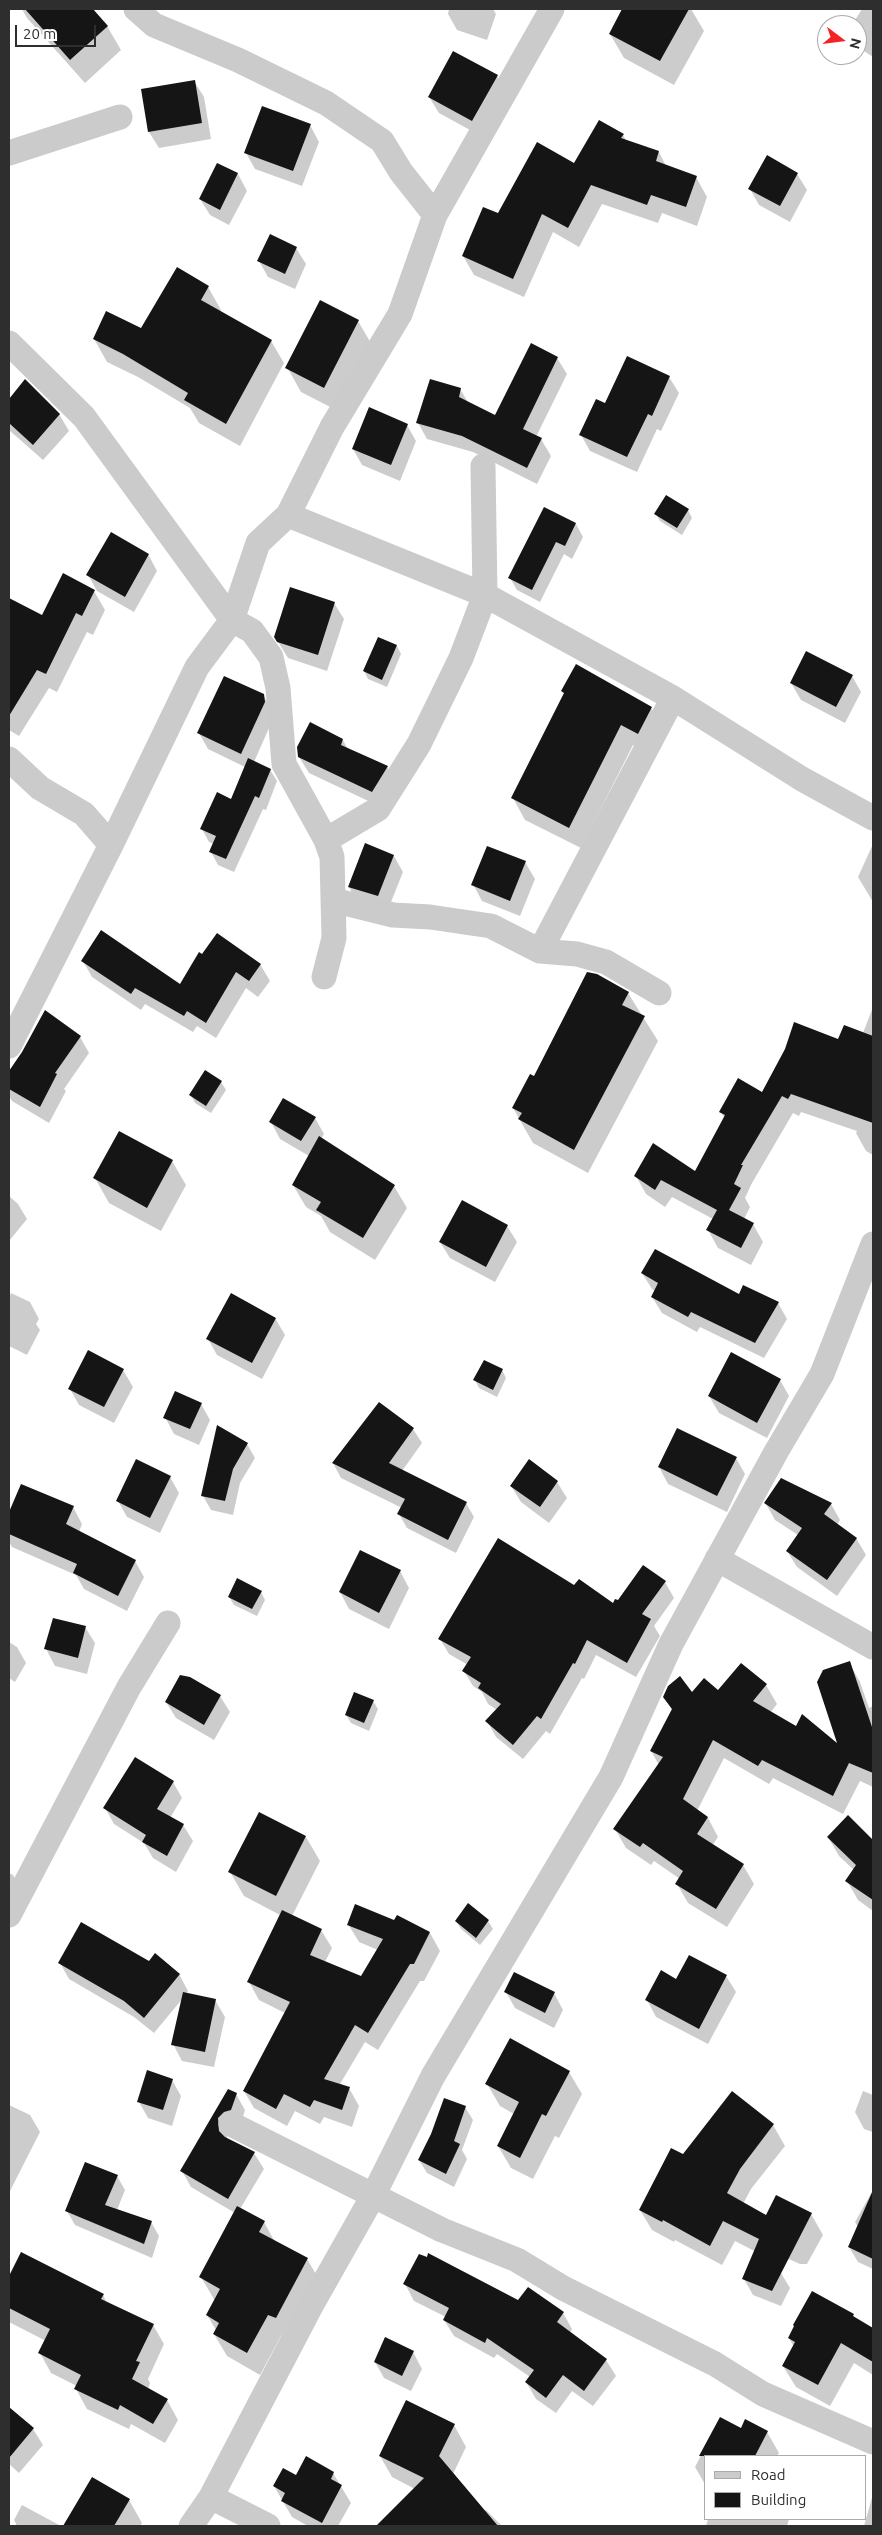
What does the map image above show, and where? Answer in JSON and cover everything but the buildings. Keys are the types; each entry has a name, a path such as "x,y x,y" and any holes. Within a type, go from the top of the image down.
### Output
{"street":[{"path":"136,9 154,25 238,60 326,103 382,141 401,172 435,215"},
{"path":"9,1046 111,845 197,667 232,620 258,543 288,515 332,427 400,314 435,215 552,9"},
{"path":"9,153 120,117"},
{"path":"9,343 84,417 232,620 252,631 271,657 278,688 284,764 326,840 332,858 334,938 324,976"},
{"path":"326,840 378,809 419,744 461,658 485,595 483,466"},
{"path":"288,515 485,595 673,698 802,780 873,818"},
{"path":"540,952 673,698"},
{"path":"9,759 40,788 84,814 111,845"},
{"path":"333,900 393,915 430,917 490,926 540,952 577,954 606,962 659,993"},
{"path":"190,2526 211,2497 312,2304 373,2196 433,2076 611,1777 670,1644 822,1374 873,1244"},
{"path":"717,1559 873,1647"},
{"path":"9,1915 129,1686 168,1623"},
{"path":"231,2124 442,2230 517,2260 562,2288 715,2364 763,2394 873,2442"},
{"path":"211,2497 268,2526"}]}
